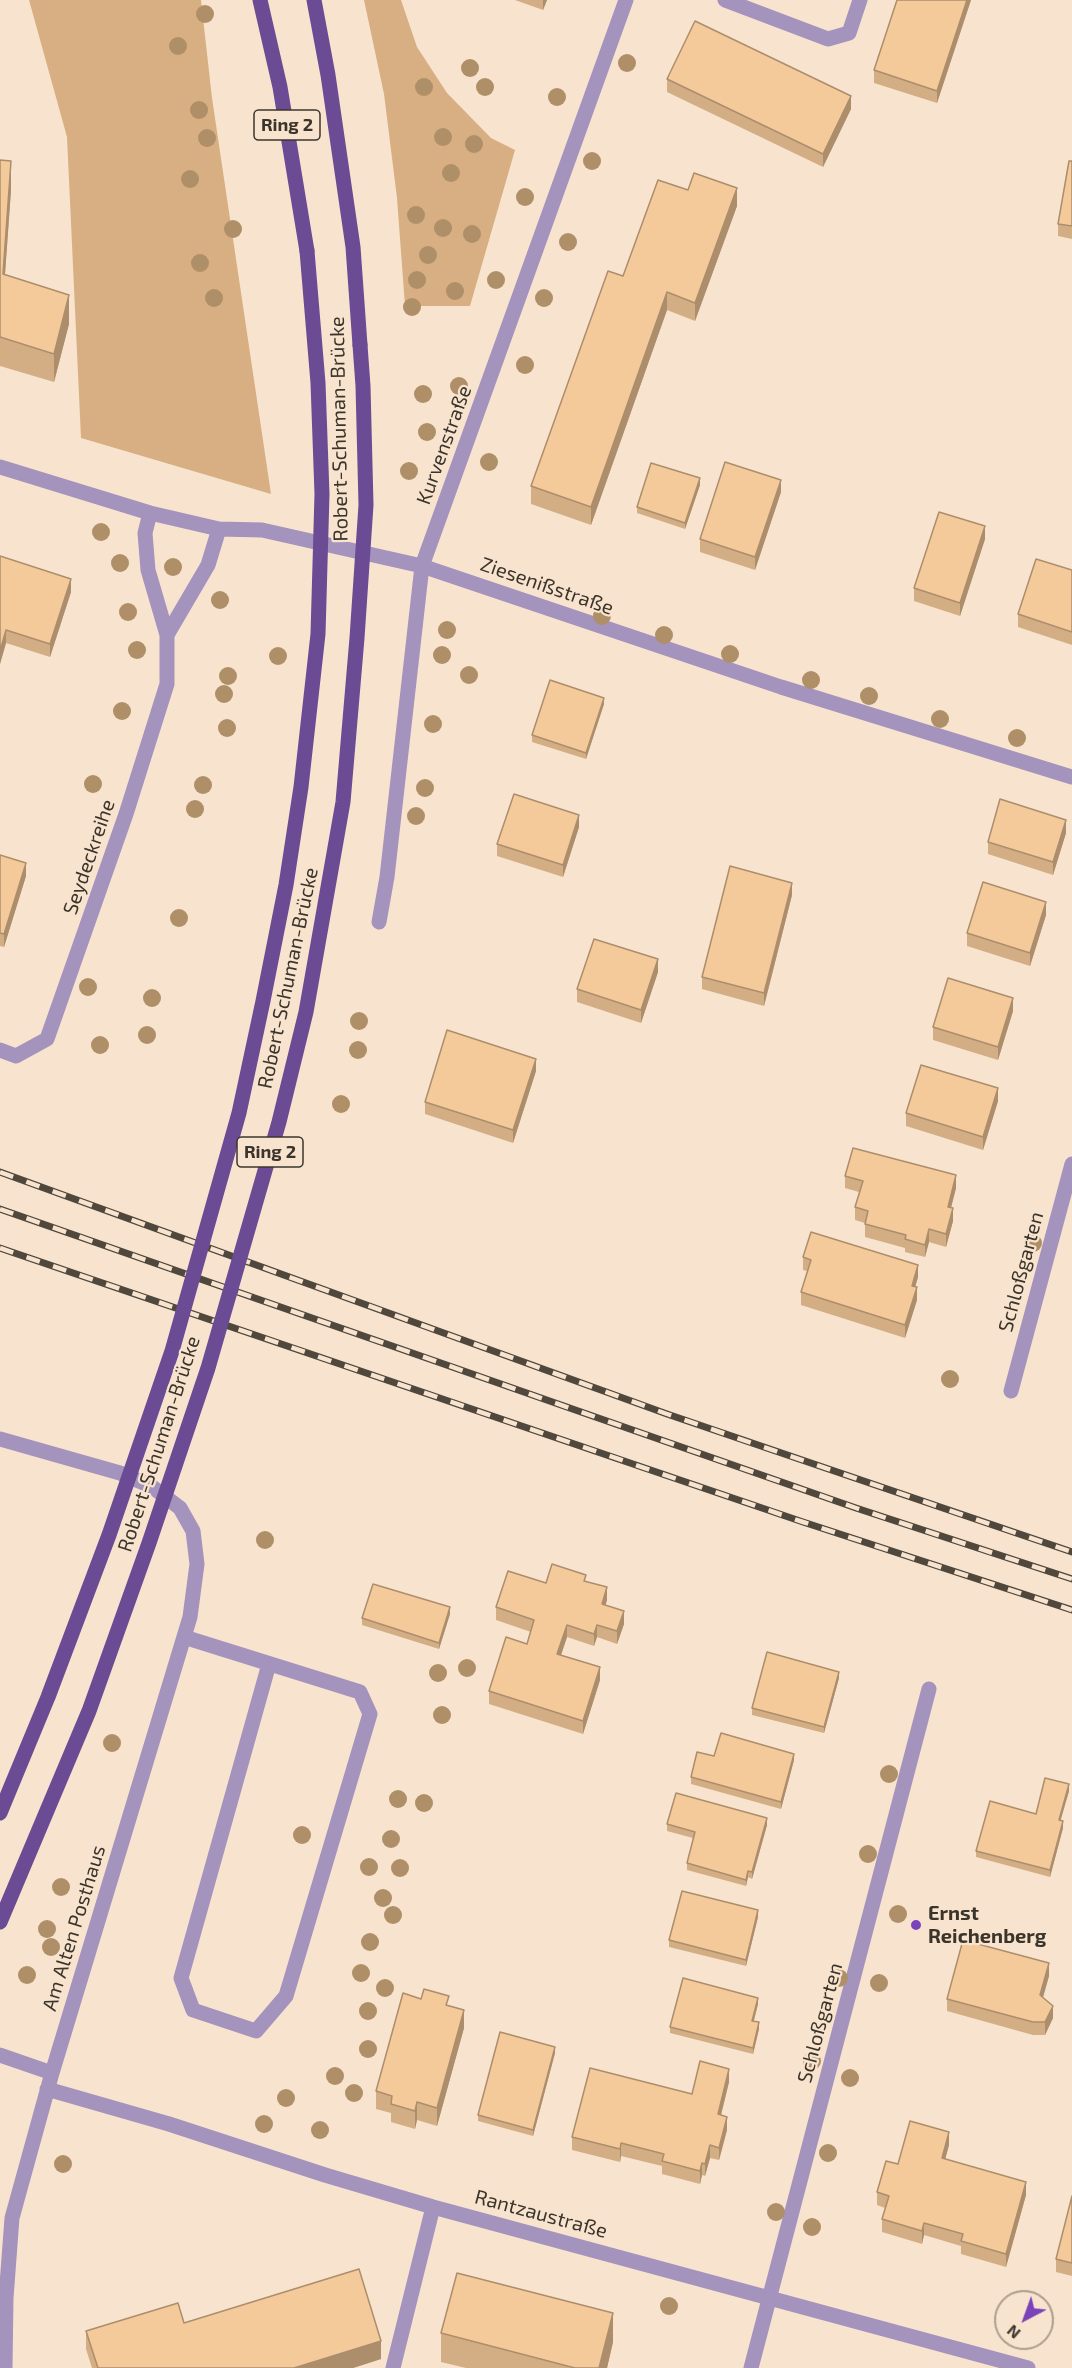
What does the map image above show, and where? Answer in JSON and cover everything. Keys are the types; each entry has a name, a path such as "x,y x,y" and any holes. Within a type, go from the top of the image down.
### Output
{"main road":[{"name":"Robert-Schuman-Brücke","path":"0,1813 48,1697 109,1535 172,1351 239,1113 286,885 301,787 318,634 322,494 318,383 307,251 280,87 260,0"},
{"name":"Robert-Schuman-Brücke","path":"0,1922 89,1711 164,1500 211,1357 279,1122 306,1012 344,802 366,505 363,386 353,247 328,75 314,0"}],"street":[{"name":"Kurvenstraße","path":"379,922 387,877 422,566 626,0"},
{"path":"725,0 828,39 849,33 860,0"},
{"name":"Ziesenißstraße","path":"0,467 150,513 219,529 262,530 422,566 781,687 1072,777"},
{"name":"Seydeckreihe","path":"0,1050 16,1056 47,1039 126,814 167,684 167,635 148,570 145,533 150,513"},
{"path":"167,635 208,566 219,529"},
{"name":"Schloßgarten","path":"1011,1391 1072,1164"},
{"name":"Am Alten Posthaus","path":"0,1439 120,1473 151,1486 180,1508 193,1531 197,1564 190,1617 47,2089 12,2218 6,2298 5,2368"},
{"path":"184,1637 360,1692 370,1714 286,1996 256,2031 193,2010 181,1978 269,1664"},
{"name":"Schloßgarten","path":"751,2368 929,1689"},
{"path":"0,2055 52,2073"},
{"name":"Rantzaustraße","path":"47,2089 169,2124 325,2175 433,2207 1028,2368"},
{"path":"393,2368 433,2207"}],"shaded area":[{"path":"29,0 201,0 212,98 271,494 81,438 67,137"},
{"path":"364,0 401,0 417,47 447,93 491,138 515,150 470,306 405,306 397,198 384,94"}],"building":[{"path":"897,0 967,0 937,91 874,70"},
{"path":"695,21 851,96 823,154 667,79"},
{"path":"0,160 11,161 3,274 69,295 54,354 0,337"},
{"path":"1069,161 1072,161 1072,226 1058,224"},
{"path":"694,173 737,188 695,303 667,292 591,507 531,486 608,271 623,276 658,180 688,190"},
{"path":"725,462 781,480 755,557 700,539"},
{"path":"651,463 700,478 685,523 637,507"},
{"path":"939,512 985,526 960,603 914,588"},
{"path":"0,556 71,579 50,644 6,630 0,651"},
{"path":"1036,559 1072,570 1072,632 1018,614"},
{"path":"550,680 604,698 586,753 532,735"},
{"path":"514,794 579,815 563,865 497,844"},
{"path":"1000,799 1066,820 1053,862 988,842"},
{"path":"0,855 26,863 4,934 0,933"},
{"path":"730,866 792,883 764,993 702,977"},
{"path":"983,882 1046,902 1030,953 967,933"},
{"path":"594,939 658,959 641,1010 577,989"},
{"path":"948,978 1013,998 998,1047 933,1027"},
{"path":"447,1030 536,1059 513,1130 425,1102"},
{"path":"921,1065 998,1088 983,1137 906,1113"},
{"path":"853,1148 956,1175 948,1207 953,1208 946,1234 929,1229 925,1245 905,1239 906,1235 865,1224 868,1211 855,1207 863,1181 845,1176"},
{"path":"811,1232 918,1265 912,1286 917,1287 905,1325 801,1292 811,1260 803,1257"},
{"path":"552,1564 586,1575 584,1581 607,1587 602,1604 624,1611 617,1631 597,1625 594,1634 567,1625 557,1654 600,1667 583,1721 489,1691 506,1637 527,1644 534,1620 496,1607 508,1571 546,1583"},
{"path":"373,1584 450,1607 439,1643 362,1618"},
{"path":"767,1652 839,1672 824,1727 752,1708"},
{"path":"721,1733 794,1754 781,1802 691,1777 697,1752 714,1756"},
{"path":"1045,1778 1069,1784 1059,1820 1063,1821 1050,1870 976,1851 990,1801 1036,1814"},
{"path":"676,1793 767,1818 752,1872 748,1871 746,1880 687,1863 695,1832 667,1824"},
{"path":"682,1891 758,1910 746,1960 669,1940"},
{"path":"963,1940 1049,1963 1040,1995 1053,2006 1045,2022 1033,2022 947,1999"},
{"path":"683,1978 758,1998 752,2021 759,2022 753,2048 670,2027"},
{"path":"424,1989 449,1996 446,2005 464,2010 437,2108 417,2102 415,2111 391,2104 392,2096 376,2091 403,1993 421,1999"},
{"path":"500,2032 555,2047 533,2130 478,2115"},
{"path":"700,2061 729,2069 718,2114 727,2117 719,2148 710,2145 705,2164 702,2163 700,2171 662,2161 664,2154 621,2143 620,2149 572,2137 590,2068 692,2094"},
{"path":"910,2121 949,2132 942,2158 1026,2182 1006,2254 961,2241 963,2234 924,2223 922,2231 882,2219 889,2196 877,2192 886,2161 898,2164"},
{"path":"1072,2196 1072,2263 1056,2259"},
{"path":"359,2269 381,2341 294,2368 98,2368 86,2331 178,2303 184,2323"},
{"path":"457,2273 613,2313 599,2368 575,2368 441,2333"}],"railway":[{"path":"0,1172 667,1414 1072,1552"},
{"path":"0,1209 856,1508 1072,1579"},
{"path":"0,1248 803,1522 1072,1610"}],"place":[{"name":"Ernst Reichenberg","path":"916,1925"}]}
